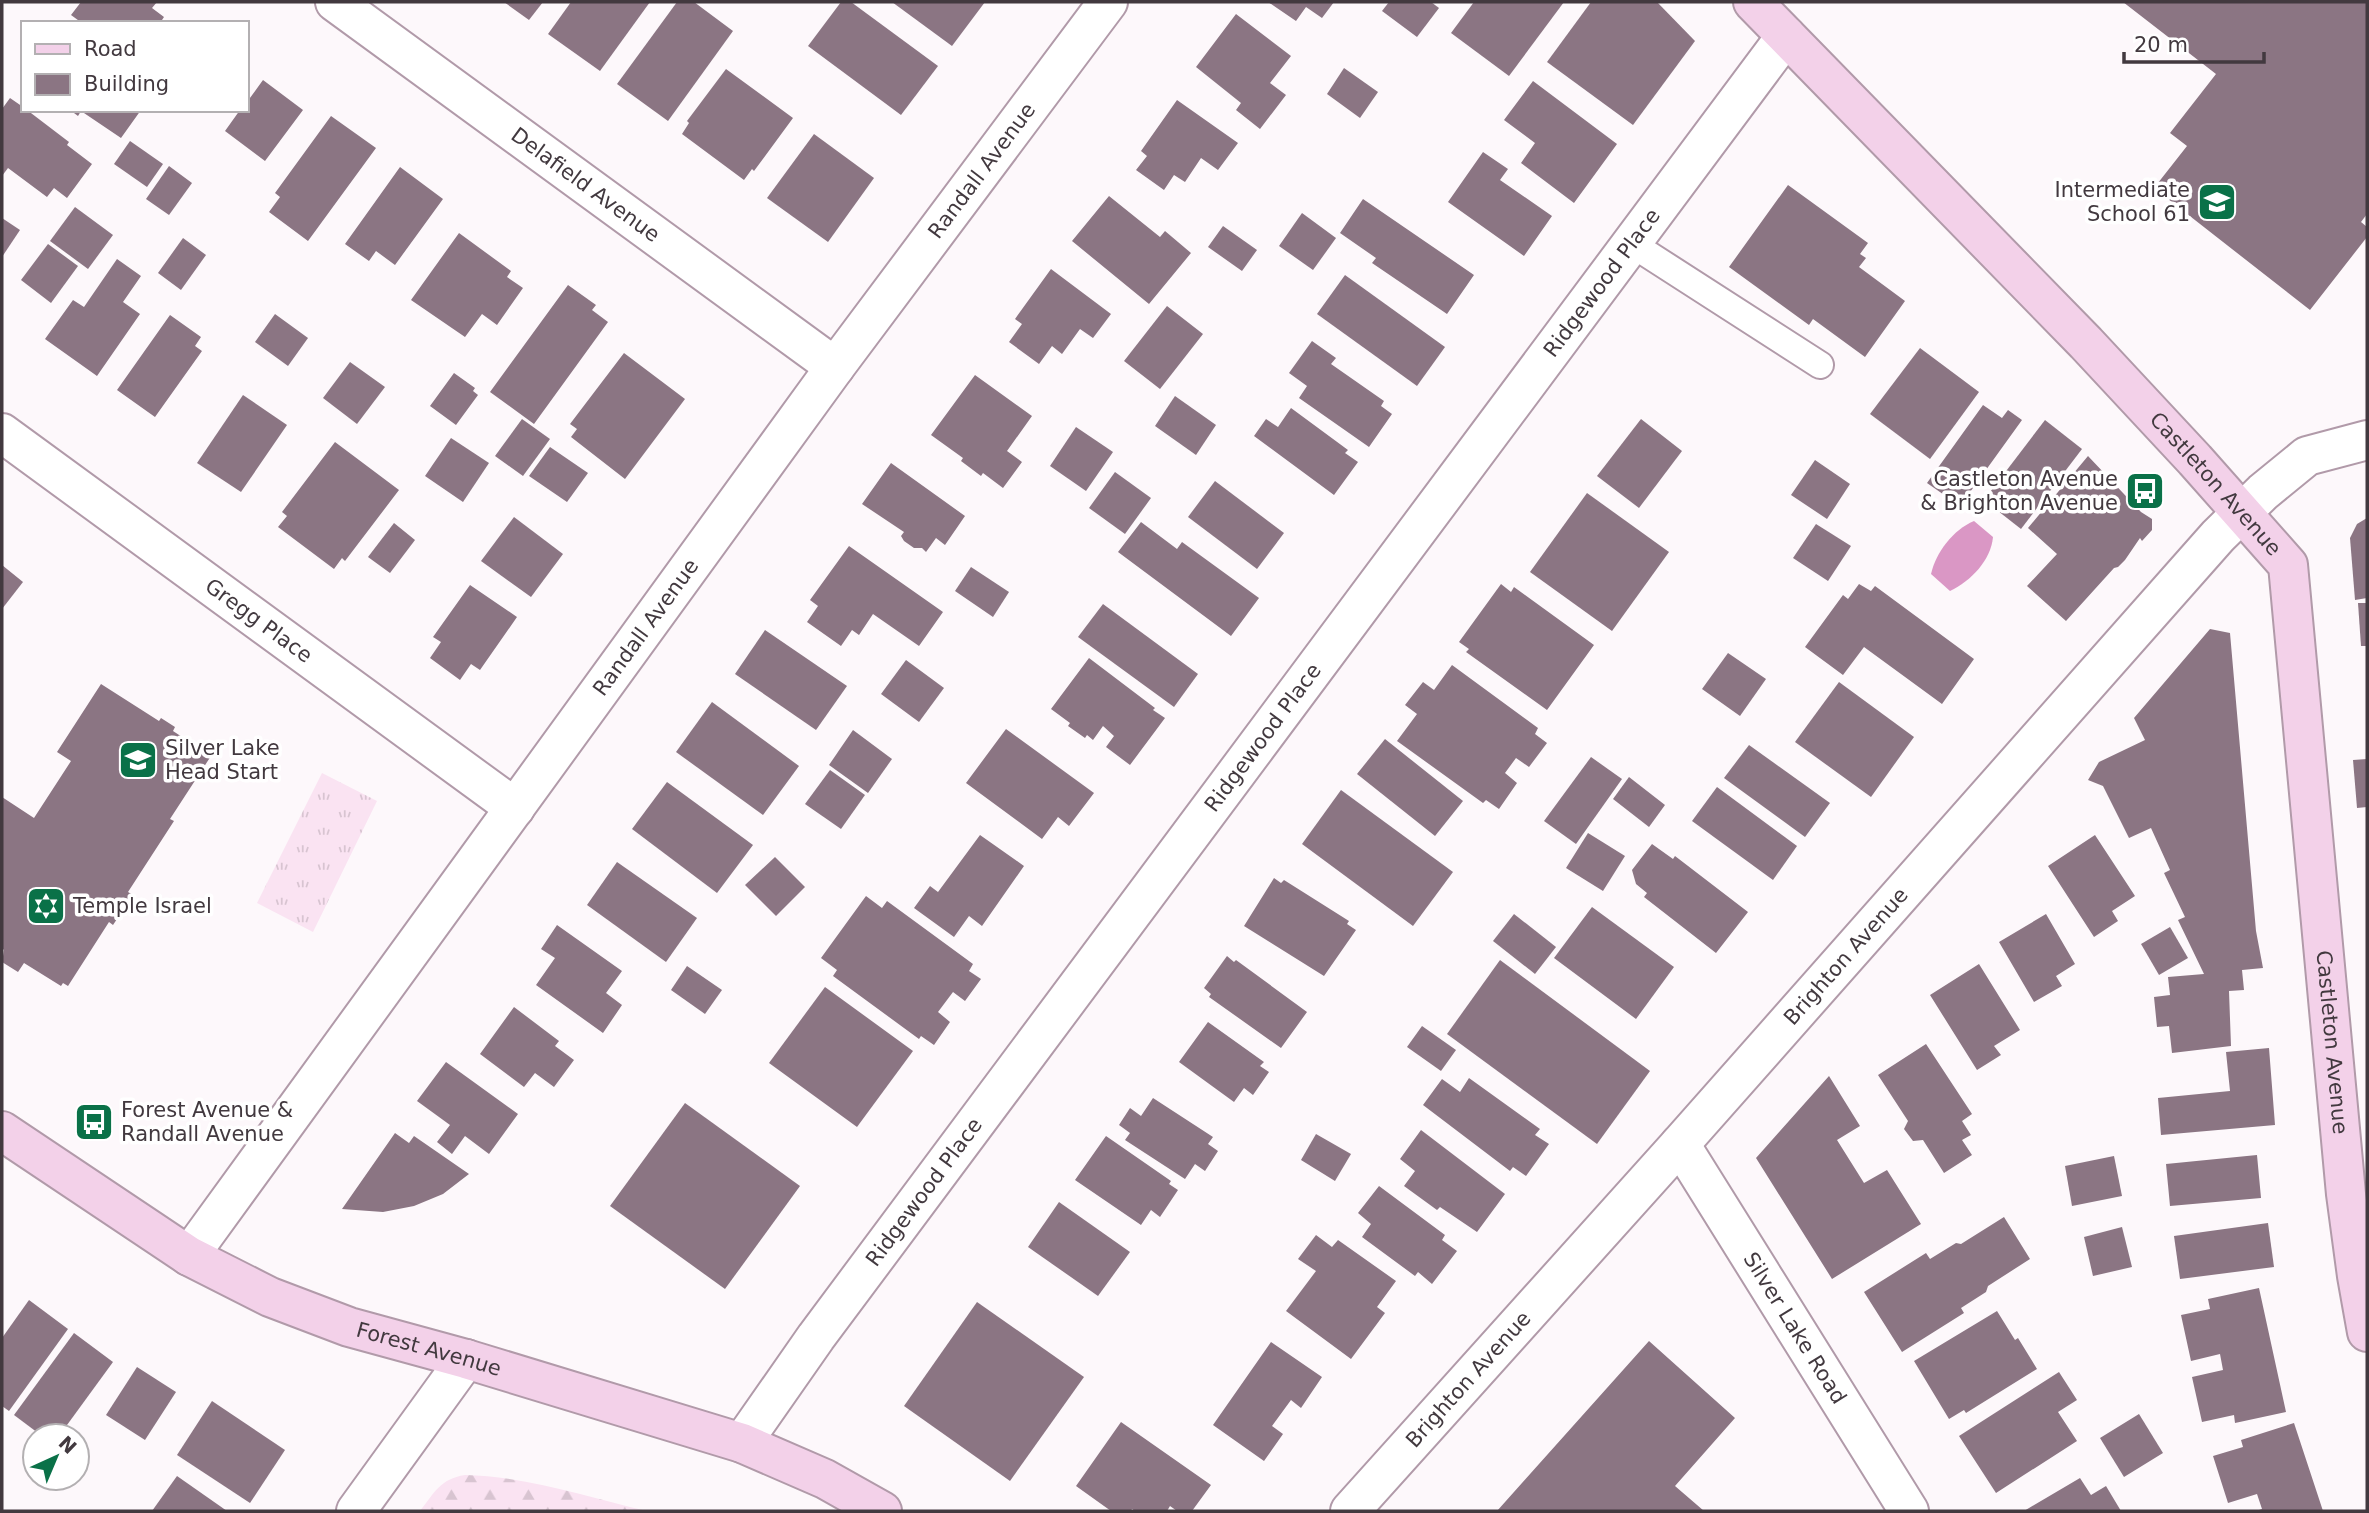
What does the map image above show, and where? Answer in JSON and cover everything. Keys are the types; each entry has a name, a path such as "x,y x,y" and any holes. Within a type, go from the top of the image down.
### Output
{"street":[{"name":"Delafield Avenue","path":"335,2 835,367"},
{"name":"Randall Avenue","path":"189,1256 835,367 1108,2"},
{"name":"Castleton Avenue","path":"1753,2 2086,343 2288,565 2346,1194 2367,1332"},
{"name":"Ridgewood Place","path":"742,1443 824,1326 1786,36"},
{"name":"Gregg Place","path":"2,433 515,808"},
{"name":"Brighton Avenue","path":"1350,1511 1680,1144 2195,560 2242,512 2307,456 2367,440"},
{"name":"Forest Avenue","path":"2,1130 189,1256 270,1297 349,1327 466,1359 742,1443 825,1479 882,1511"},
{"name":"Silver Lake Road","path":"1680,1144 1909,1511"},
{"path":"356,1511 466,1359"}],"lane":[{"path":"1632,244 1820,365"}],"green space":[{"path":"322,773 377,801 313,932 257,903"},
{"path":"465,1475 534,1483 647,1511 420,1511 444,1483"}],"shaded area":[{"path":"1974,521 1993,537 1991,546 1979,569 1950,591 1931,574 1933,566 1952,536"}],"building":[{"path":"81,2 157,2 152,8 164,17 161,21 79,21 71,15"},
{"path":"504,2 543,2 529,20"},
{"path":"571,2 650,2 600,71 548,34"},
{"path":"677,2 694,2 733,31 668,121 617,84"},
{"path":"841,2 851,2 938,66 901,115 808,46"},
{"path":"892,2 985,2 952,46"},
{"path":"1268,2 1334,2 1322,18 1306,7 1296,21"},
{"path":"1389,2 1431,2 1439,8 1417,37 1382,11"},
{"path":"1474,2 1564,2 1509,76 1451,33"},
{"path":"1591,2 1657,2 1695,41 1633,125 1547,62"},
{"path":"2123,2 2367,2 2367,214 2361,222 2367,227 2367,237 2310,310 2154,188 2187,146 2170,133 2216,74"},
{"path":"1236,14 1291,56 1270,83 1286,95 1260,129 1236,110 1241,103 1196,67"},
{"path":"1344,68 1378,92 1360,118 1327,94"},
{"path":"726,69 793,118 754,171 752,169 744,180 682,134 689,123 687,121"},
{"path":"263,80 303,110 265,161 225,131 239,112 248,112 248,101"},
{"path":"1533,81 1617,144 1574,203 1521,163 1535,143 1504,120"},
{"path":"10,98 21,106 21,112 30,112 69,142 67,145 92,164 67,198 54,188 47,197 8,168 2,176 2,109"},
{"path":"1177,100 1238,143 1218,170 1201,158 1185,182 1174,175 1164,190 1136,170 1147,156 1141,151"},
{"path":"82,112 140,112 121,138"},
{"path":"331,116 376,148 308,241 269,212 280,197 275,193"},
{"path":"814,134 874,178 828,242 767,198"},
{"path":"130,141 163,164 147,187 114,164"},
{"path":"1483,152 1508,169 1500,180 1552,216 1524,256 1448,202"},
{"path":"169,166 192,183 169,215 146,199"},
{"path":"400,167 443,199 395,265 376,251 369,261 345,244"},
{"path":"1788,185 1868,243 1860,254 1866,258 1859,267 1905,301 1865,357 1813,319 1809,325 1729,267"},
{"path":"1109,196 1160,237 1165,231 1191,253 1149,304 1072,241"},
{"path":"1363,199 1474,275 1447,314 1372,263 1376,258 1340,233"},
{"path":"75,207 113,235 88,269 50,241"},
{"path":"1302,213 1336,238 1313,270 1279,246"},
{"path":"2,218 20,230 2,257"},
{"path":"1223,226 1257,250 1242,271 1208,247"},
{"path":"459,233 511,271 507,277 523,288 497,325 482,314 465,337 411,300"},
{"path":"183,238 206,255 181,290 158,273"},
{"path":"48,244 78,266 51,303 21,280"},
{"path":"117,259 141,276 123,302 140,314 97,376 45,339 73,300 84,307"},
{"path":"1051,269 1111,314 1093,338 1080,329 1062,354 1052,346 1039,364 1009,342 1022,324 1015,319"},
{"path":"1345,275 1445,347 1417,386 1317,314"},
{"path":"568,285 596,305 592,310 608,322 534,424 490,392"},
{"path":"1167,306 1203,334 1160,389 1124,361"},
{"path":"275,314 308,338 288,366 255,342"},
{"path":"170,315 201,337 195,346 202,351 155,417 117,390"},
{"path":"1312,341 1336,358 1331,364 1384,401 1381,406 1392,414 1369,447 1299,398 1307,386 1289,373"},
{"path":"1920,348 1979,392 1930,459 1870,414"},
{"path":"624,353 685,399 625,479 571,437 577,429 570,424"},
{"path":"350,362 385,387 357,424 323,398"},
{"path":"454,373 475,388 473,391 478,395 456,425 430,406"},
{"path":"975,375 1032,416 1007,451 1022,462 1003,488 983,473 981,476 961,461 963,458 931,435"},
{"path":"243,395 287,425 241,492 197,463"},
{"path":"1175,396 1216,425 1196,455 1155,426"},
{"path":"1983,405 2002,418 2008,410 2022,420 1960,506 1927,483"},
{"path":"1291,408 1348,450 1345,453 1358,462 1334,495 1254,436 1266,419 1278,427"},
{"path":"522,419 550,439 523,476 495,456"},
{"path":"1641,419 1682,451 1639,508 1597,476"},
{"path":"2045,420 2082,449 2021,529 1984,500"},
{"path":"1076,427 1113,452 1086,491 1050,466"},
{"path":"451,438 489,463 463,502 425,476"},
{"path":"335,442 399,490 345,561 342,558 334,569 278,527 287,516 282,512"},
{"path":"550,447 588,473 567,502 529,476"},
{"path":"2088,456 2141,512 2152,519 2152,530 2142,541 2140,538 2125,560 2114,568 2066,621 2027,586 2057,554 2028,528"},
{"path":"1815,460 1850,484 1827,519 1791,495"},
{"path":"891,463 965,516 945,545 936,538 926,552 922,548 914,548 904,541 901,536 904,532 862,504"},
{"path":"1115,472 1151,498 1125,534 1089,508"},
{"path":"1215,481 1284,533 1257,569 1188,517"},
{"path":"1587,493 1669,552 1612,631 1530,572"},
{"path":"514,517 563,554 531,597 481,561"},
{"path":"2367,518 2367,598 2355,600 2350,538 2357,524"},
{"path":"1141,522 1177,549 1182,542 1259,598 1231,636 1118,552"},
{"path":"394,523 415,540 390,573 368,557"},
{"path":"1816,524 1851,546 1828,581 1793,558"},
{"path":"849,546 943,612 919,646 873,614 859,635 852,630 841,646 807,622 818,606 810,600"},
{"path":"2,565 23,582 2,609"},
{"path":"971,567 1009,592 993,617 955,591"},
{"path":"1501,584 1511,592 1514,587 1594,645 1547,710 1466,652 1469,649 1459,642"},
{"path":"1859,584 1871,591 1875,586 1974,659 1942,704 1864,647 1843,675 1805,647 1843,595 1848,599"},
{"path":"470,585 517,617 480,670 471,664 460,680 430,658 441,642 433,637"},
{"path":"2358,603 2367,603 2367,646 2361,646"},
{"path":"1103,604 1198,674 1174,707 1078,637"},
{"path":"2210,629 2230,633 2256,931 2263,968 2242,970 2244,990 2229,991 2231,1046 2172,1053 2169,1026 2157,1027 2154,997 2170,995 2168,977 2204,974 2178,920 2185,917 2164,873 2170,870 2151,828 2129,838 2103,786 2088,780 2099,762 2145,740 2134,718"},
{"path":"765,630 847,686 816,730 735,674"},
{"path":"1728,653 1766,679 1740,716 1702,689"},
{"path":"1089,658 1165,718 1130,765 1106,747 1114,736 1103,726 1093,740 1087,735 1085,738 1051,709"},
{"path":"906,660 944,688 919,722 881,694"},
{"path":"1452,665 1538,728 1535,734 1547,743 1529,767 1516,758 1505,773 1517,783 1499,809 1486,800 1483,803 1397,741 1417,714 1405,705 1423,682 1434,690"},
{"path":"1839,682 1914,737 1871,797 1795,742"},
{"path":"101,684 159,721 161,718 175,727 173,731 211,756 170,819 174,821 128,892 133,895 113,925 109,922 68,986 63,983 61,986 24,963 18,972 2,962 2,797 34,818 71,761 57,752"},
{"path":"712,702 799,766 763,815 676,752"},
{"path":"1006,729 1094,793 1069,826 1058,817 1042,839 966,783"},
{"path":"853,730 892,759 868,793 829,765"},
{"path":"1385,739 1463,801 1435,836 1357,774"},
{"path":"1749,745 1830,803 1805,837 1724,778"},
{"path":"1591,757 1622,779 1576,844 1544,821"},
{"path":"2367,759 2367,807 2357,808 2353,760"},
{"path":"830,770 865,795 841,829 805,804"},
{"path":"1629,777 1665,805 1649,827 1613,799"},
{"path":"667,782 753,845 717,893 632,829"},
{"path":"1717,787 1797,846 1773,880 1692,821"},
{"path":"1341,790 1453,872 1413,926 1302,844"},
{"path":"1588,833 1625,856 1603,891 1566,868"},
{"path":"980,835 1024,866 982,926 969,916 954,937 914,908 930,886 938,892"},
{"path":"2095,835 2135,896 2112,911 2118,921 2094,937 2048,866"},
{"path":"1652,844 1673,859 1675,856 1748,912 1716,953 1644,897 1647,893 1636,884 1632,870"},
{"path":"775,857 805,887 776,916 745,885"},
{"path":"617,862 697,918 666,962 587,905"},
{"path":"1274,878 1281,883 1284,880 1349,921 1347,924 1356,930 1324,976 1244,926"},
{"path":"866,896 882,908 887,901 973,964 969,971 981,979 965,1001 953,992 938,1012 950,1022 934,1045 921,1036 919,1039 833,976 837,970 821,958"},
{"path":"1592,907 1674,967 1636,1019 1554,958"},
{"path":"1514,914 1556,947 1535,974 1493,941"},
{"path":"2046,914 2075,964 2056,976 2062,986 2034,1002 1999,942"},
{"path":"557,925 622,971 606,993 622,1005 603,1033 536,985 555,958 541,949"},
{"path":"2170,927 2188,958 2159,975 2141,944"},
{"path":"1227,956 1307,1012 1281,1048 1209,997 1211,994 1204,988"},
{"path":"1500,960 1650,1071 1597,1144 1447,1034"},
{"path":"1979,964 2020,1030 1994,1046 2001,1055 1977,1070 1930,995"},
{"path":"687,966 722,990 705,1014 671,990"},
{"path":"825,987 913,1051 857,1127 769,1063"},
{"path":"514,1007 559,1041 555,1046 574,1060 554,1087 535,1073 524,1087 480,1054"},
{"path":"1208,1022 1264,1062 1260,1066 1269,1072 1253,1095 1244,1088 1234,1102 1179,1062"},
{"path":"1422,1026 1456,1050 1441,1071 1407,1047"},
{"path":"1926,1044 1972,1114 1962,1121 1971,1135 1962,1140 1972,1155 1944,1173 1923,1140 1913,1141 1904,1129 1908,1121 1878,1075"},
{"path":"2269,1048 2275,1125 2161,1135 2158,1098 2230,1091 2226,1052"},
{"path":"446,1062 518,1114 489,1154 465,1136 452,1154 437,1142 450,1125 417,1101"},
{"path":"1829,1076 1860,1126 1837,1140 1864,1183 1887,1170 1921,1224 1832,1279 1756,1158"},
{"path":"1469,1078 1540,1129 1535,1135 1549,1144 1526,1176 1513,1167 1510,1171 1423,1105 1442,1079 1460,1092"},
{"path":"1153,1098 1213,1137 1208,1144 1218,1151 1205,1171 1195,1164 1185,1179 1125,1140 1130,1133 1119,1125 1130,1108 1141,1116"},
{"path":"685,1103 800,1186 725,1289 610,1206"},
{"path":"1421,1130 1505,1194 1477,1232 1440,1207 1437,1210 1404,1186 1415,1171 1400,1159"},
{"path":"395,1133 409,1143 414,1136 469,1174 443,1194 414,1206 383,1212 342,1209"},
{"path":"1316,1134 1351,1154 1335,1181 1301,1160"},
{"path":"1106,1136 1171,1181 1169,1184 1178,1190 1160,1217 1151,1210 1141,1225 1075,1180"},
{"path":"2257,1155 2261,1198 2170,1206 2166,1164"},
{"path":"2114,1156 2122,1196 2072,1206 2065,1166"},
{"path":"1379,1186 1445,1235 1442,1240 1457,1251 1432,1284 1418,1272 1415,1276 1362,1237 1371,1224 1358,1213"},
{"path":"1059,1202 1130,1252 1098,1296 1028,1247"},
{"path":"2004,1217 2030,1259 1988,1286 1986,1292 1961,1308 1964,1313 1902,1352 1864,1292 1926,1253 1930,1259 1956,1243 1961,1244"},
{"path":"2268,1223 2274,1267 2180,1279 2174,1236"},
{"path":"2122,1227 2132,1267 2093,1276 2084,1237"},
{"path":"1316,1235 1332,1247 1338,1240 1396,1281 1377,1307 1385,1313 1351,1359 1286,1311 1316,1271 1298,1259"},
{"path":"2259,1288 2286,1412 2235,1423 2234,1415 2202,1422 2192,1377 2223,1370 2220,1354 2191,1361 2181,1315 2210,1309 2208,1299"},
{"path":"29,1300 68,1329 9,1411 2,1406 2,1338"},
{"path":"977,1302 1084,1377 1010,1481 904,1406"},
{"path":"1997,1311 2037,1369 1966,1413 1964,1410 1949,1419 1914,1361"},
{"path":"74,1333 113,1362 69,1422 23,1422 14,1415"},
{"path":"1649,1341 1735,1418 1675,1486 1704,1511 1497,1511"},
{"path":"1271,1342 1322,1377 1301,1408 1291,1400 1272,1426 1283,1434 1264,1461 1213,1425"},
{"path":"137,1367 176,1392 145,1440 106,1415"},
{"path":"2059,1372 2077,1400 2058,1412 2077,1441 1996,1493 1959,1436"},
{"path":"212,1401 285,1450 250,1503 177,1455"},
{"path":"2139,1414 2163,1453 2124,1477 2100,1438"},
{"path":"1121,1422 1211,1485 1192,1511 1177,1511 1170,1506 1167,1511 1111,1511 1076,1486"},
{"path":"2294,1423 2323,1511 2256,1511 2262,1509 2257,1494 2228,1503 2213,1456 2243,1447 2241,1440"},
{"path":"177,1476 227,1511 152,1511"},
{"path":"2080,1478 2091,1495 2106,1486 2121,1511 2024,1511"}],"place":[{"name":"Intermediate School 61","path":"2217,202"},
{"name":"Castleton Avenue & Brighton Avenue","path":"2145,491"},
{"name":"Silver Lake Head Start","path":"138,760"},
{"name":"Temple Israel","path":"46,906"},
{"name":"Forest Avenue & Randall Avenue","path":"94,1122"}]}
